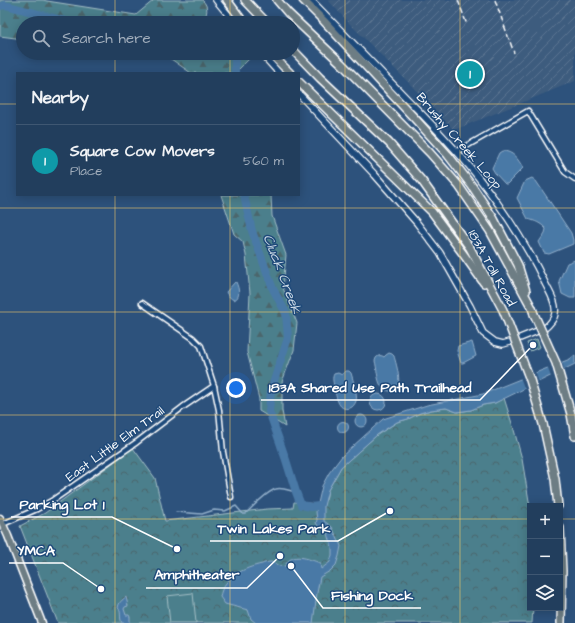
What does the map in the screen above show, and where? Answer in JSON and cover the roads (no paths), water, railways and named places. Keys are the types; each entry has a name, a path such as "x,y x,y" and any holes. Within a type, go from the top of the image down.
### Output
{"highway":[{"path":"227,0 239,16"},
{"path":"245,0 260,16"},
{"name":"183A Toll Road","path":"277,0 291,16"},
{"path":"303,0 448,155 472,186 494,219 518,265 533,311"},
{"name":"183A Toll Road","path":"300,24 341,63 430,153 459,186 490,231 533,311 556,363 571,414 575,436"},
{"name":"183A Toll Road","path":"300,57 389,143 422,181 470,248 503,310 530,380 543,424 558,503"},
{"path":"277,60 289,72"},
{"path":"300,83 432,212 503,310"},
{"path":"561,539 562,571 561,623"}],"main road":[{"path":"216,0 229,16"},
{"name":"Brushy Creek Loop","path":"300,95 376,175 417,223 440,253 470,306 483,333 495,342 503,344 545,328 549,325 556,313 554,300 522,240 478,176 360,49 311,0"},
{"path":"267,60 278,72"},
{"path":"1,523 42,623"}],"street":[{"path":"456,152 528,111 565,172 575,179"},
{"path":"142,303 193,338 200,346 214,386 219,410 223,452 231,496"},
{"name":"East Little Elm Trail","path":"1,523 37,509 53,500 137,442 183,407 214,386"}],"waterway":[{"name":"Cluck Creek","path":"0,6 5,5 47,16"},
{"name":"Cluck Creek","path":"235,60 235,72"},
{"name":"Cluck Creek","path":"244,196 252,231 273,289 286,313 288,338 271,390 269,411 301,505 311,507 319,506"},
{"path":"176,512 202,514 214,510 225,511 236,506 243,514 245,514 272,490 281,488 296,492"}],"railway":[{"path":"458,0 467,25"},
{"path":"495,0 514,53"}],"place":[{"name":"Square Cow Movers","path":"470,74"},
{"name":"183A Shared Use Path Trailhead","path":"533,345"},
{"name":"Twin Lakes Park","path":"390,511"},
{"name":"Parking Lot 1","path":"177,549"},
{"name":"Amphitheater","path":"280,556"},
{"name":"Fishing Dock","path":"291,566"},
{"name":"YMCA","path":"101,589"}]}
